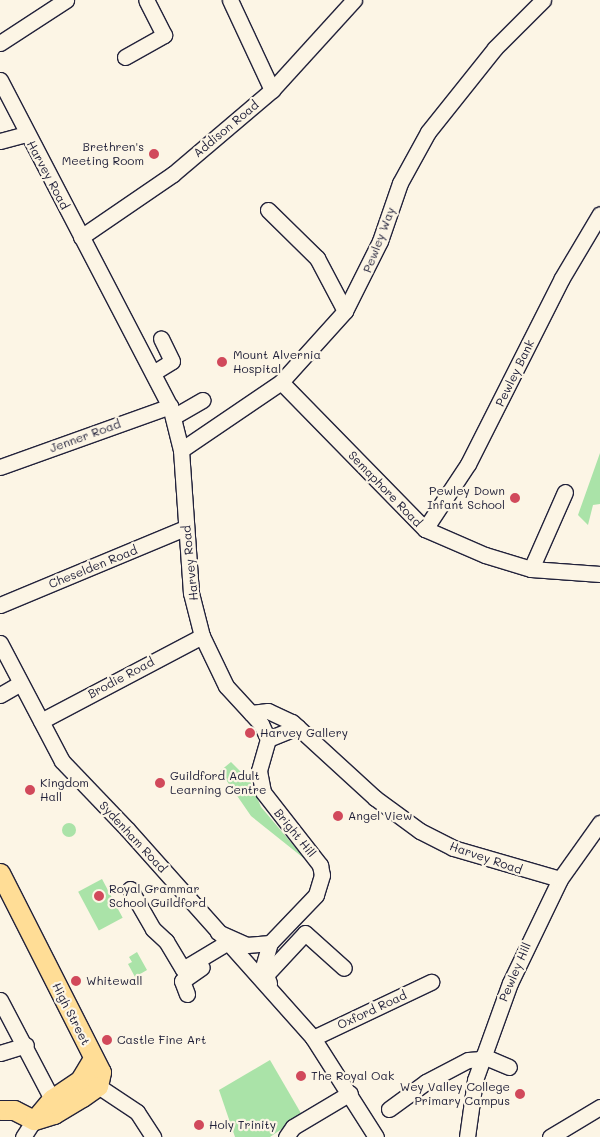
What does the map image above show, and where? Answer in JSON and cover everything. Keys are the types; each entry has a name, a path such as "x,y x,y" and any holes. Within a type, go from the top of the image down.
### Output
{"main road":[{"name":"High Street","path":"0,873 101,1072 98,1086"},
{"path":"34,1120 52,1099 80,1080 93,1058"},
{"path":"0,1110 14,1110 34,1120 54,1114 98,1086"}],"street":[{"path":"0,43 66,0"},
{"path":"125,57 164,35 146,0"},
{"path":"230,0 272,90"},
{"name":"Addison Road","path":"81,237 173,174 272,90 354,0"},
{"name":"Pewley Way","path":"181,450 280,382 345,311 380,240 400,183 428,132 495,48 542,0"},
{"name":"Harvey Road","path":"0,80 26,134 172,411 181,450 191,593 202,636 226,686 251,713 268,711 298,727 375,798 420,831 453,848 560,879"},
{"path":"0,141 26,134"},
{"path":"268,210 317,258 345,311"},
{"name":"Pewley Bank","path":"425,529 468,464 562,278 600,214"},
{"path":"153,373 172,361 161,338"},
{"name":"Semaphore Road","path":"280,382 425,529 485,555 531,569 600,574"},
{"name":"Jenner Road","path":"0,467 202,400"},
{"path":"531,569 565,492"},
{"name":"Cheselden Road","path":"0,605 185,528"},
{"name":"Brodie Road","path":"42,721 202,636"},
{"name":"Sydenham Road","path":"0,643 19,684 42,721 62,761 226,940 269,982 313,1038 350,1093 357,1115 376,1137"},
{"path":"0,695 19,684"},
{"path":"251,713 268,738 298,727"},
{"name":"Bright Hill","path":"268,738 259,771 263,792 310,850 322,875 316,894 270,943"},
{"name":"Pewley Hill","path":"467,1137 482,1057 510,983 560,879 600,823"},
{"path":"130,889 153,929 166,941 183,969 226,940 247,944 270,943 264,959 269,982"},
{"path":"269,982 305,932 344,968"},
{"path":"187,994 182,981 226,940"},
{"name":"Oxford Road","path":"313,1038 431,982"},
{"path":"0,1000 26,1045 52,1099"},
{"path":"0,1053 26,1045"},
{"path":"389,1109 426,1082 468,1060 482,1057 509,1067"},
{"path":"98,1086 137,1112 153,1137"},
{"path":"286,1137 293,1126 350,1093"},
{"path":"550,1137 600,1107"},
{"path":"23,1137 34,1120"}],"green space":[{"path":"600,453 600,504 593,505 588,525 578,515"},
{"path":"231,762 250,781 261,807 306,860 251,816 220,771"},
{"path":"69,823 74,825 76,830 74,835 69,837 64,835 62,830 64,825"},
{"path":"102,879 123,918 99,931 78,892"},
{"path":"137,952 147,970 135,977 128,964 132,962 129,957"},
{"path":"270,1060 302,1115 270,1137 235,1137 219,1090"}],"place":[{"name":"Brethren's Meeting Room","path":"154,154"},
{"name":"Mount Alvernia Hospital","path":"222,362"},
{"name":"Pewley Down Infant School","path":"515,498"},
{"name":"Harvey Gallery","path":"250,733"},
{"name":"Guildford Adult Learning Centre","path":"160,783"},
{"name":"Kingdom Hall","path":"30,790"},
{"name":"Angel View","path":"338,816"},
{"name":"Royal Grammar School Guildford","path":"99,896"},
{"name":"Whitewall","path":"76,981"},
{"name":"Castle Fine Art","path":"107,1040"},
{"name":"The Royal Oak","path":"301,1076"},
{"name":"Wey Valley College Primary Campus","path":"520,1094"},
{"name":"Holy Trinity","path":"199,1125"}]}
